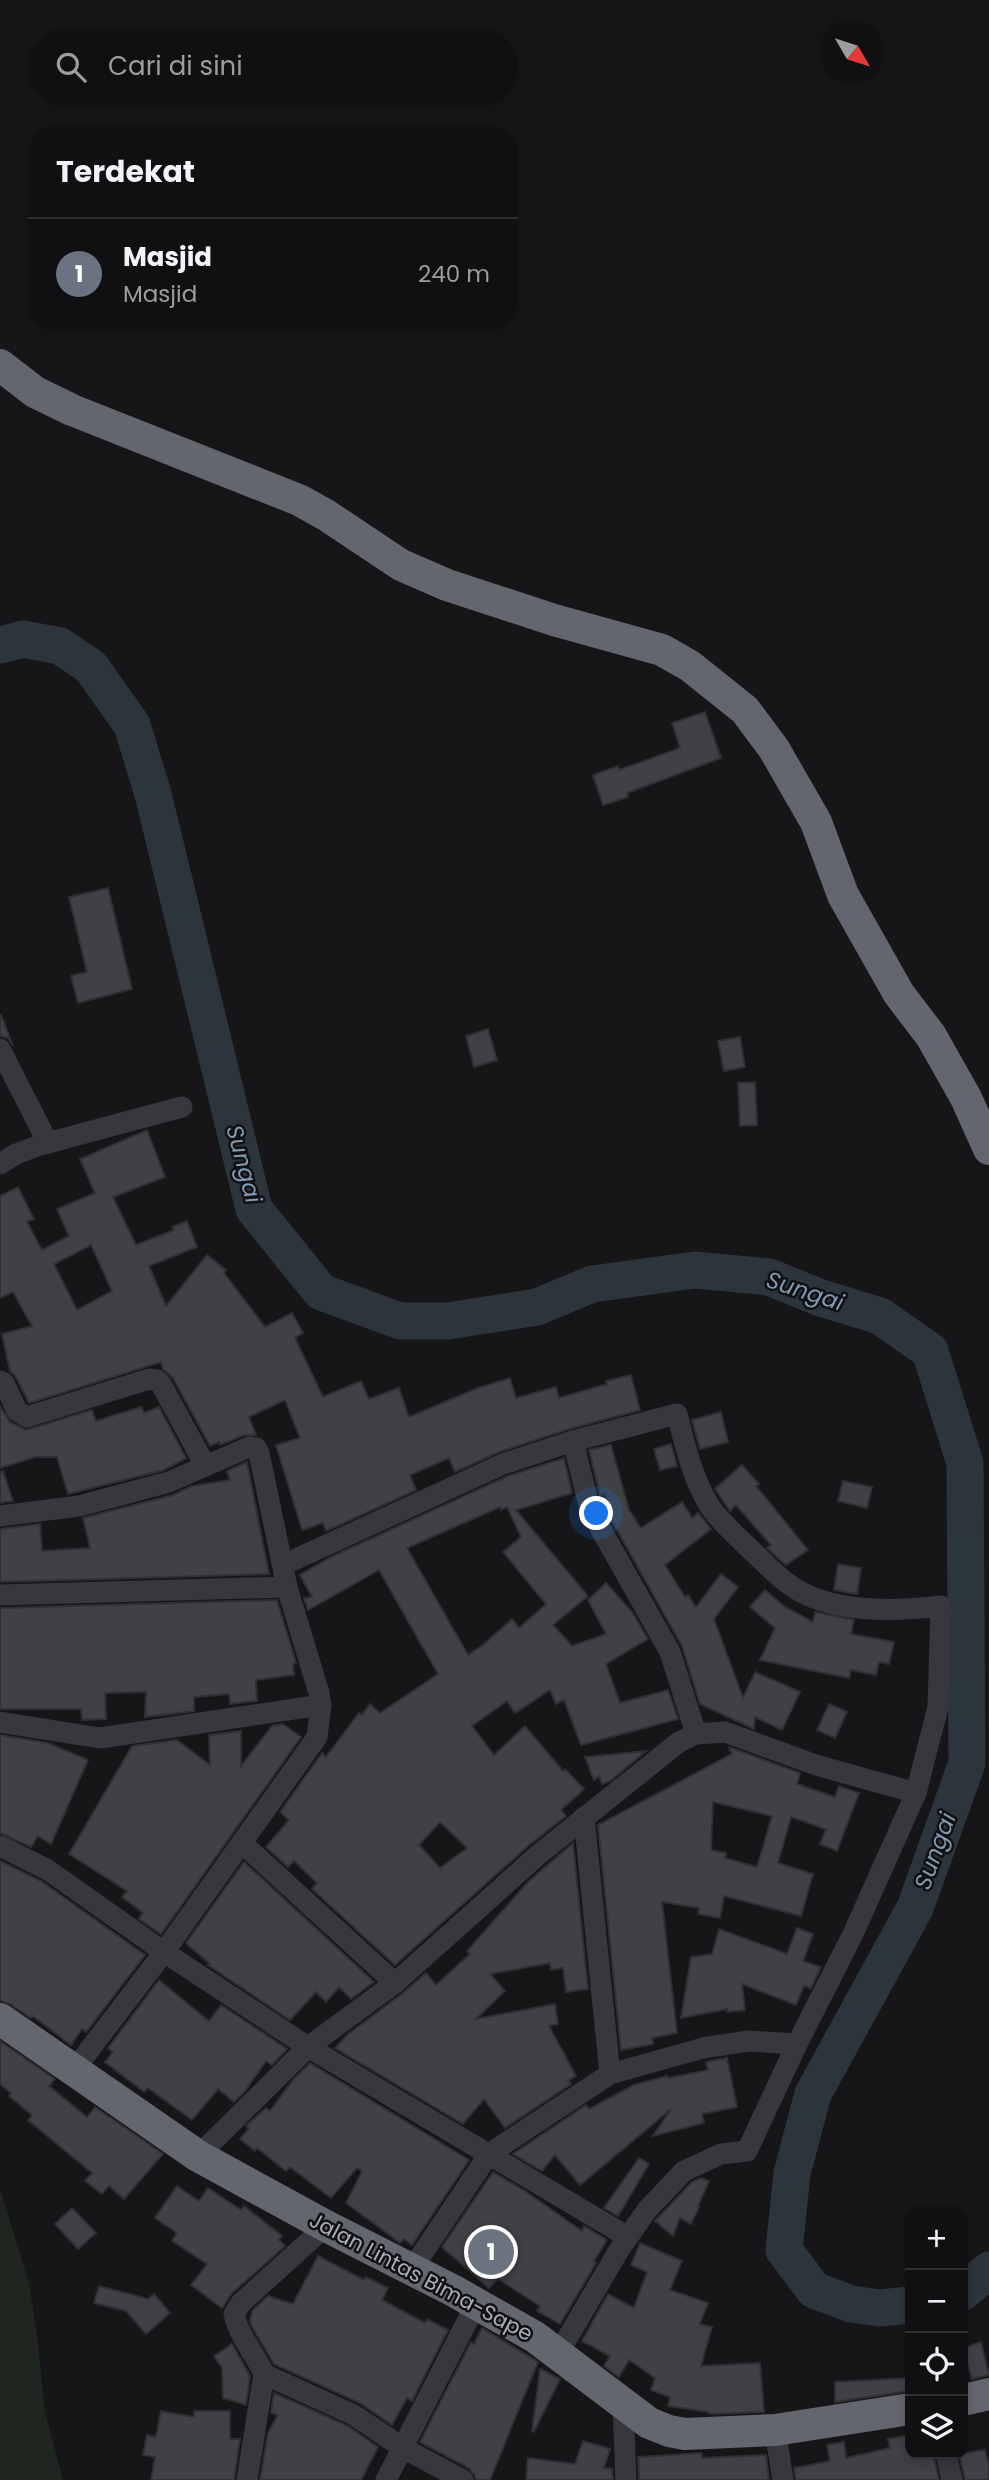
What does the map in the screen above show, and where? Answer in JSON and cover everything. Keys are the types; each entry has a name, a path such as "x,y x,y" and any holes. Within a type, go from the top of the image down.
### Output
{"highway":[{"path":"0,365 34,392 72,410 299,500 401,565 447,584 554,620 662,650 698,672 745,710 774,749 816,822 843,895 900,994 931,1036 966,1098 989,1149"},
{"name":"Jalan Lintas Bima-Sape","path":"0,2019 198,2156 535,2337 649,2423 685,2434 775,2430 905,2410"},
{"path":"968,2399 989,2394"}],"street":[{"path":"0,1049 48,1143"},
{"path":"0,1164 16,1154 48,1143 182,1107"},
{"path":"0,1381 4,1383 17,1411 27,1417 149,1379 157,1380 205,1465"},
{"path":"284,1565 503,1464 573,1441 677,1414 693,1471 710,1506 735,1535 802,1593 834,1603 900,1611 941,1606 938,1707 916,1793 853,1934 747,2151 721,2154 684,2171 647,2210 558,2354"},
{"path":"573,1441 590,1510 670,1651 696,1734"},
{"path":"0,1516 79,1506 169,1482 249,1447 256,1448 260,1453 287,1587 305,1641 321,1705 317,1737 164,1952 74,2070"},
{"path":"0,1595 287,1587"},
{"path":"0,1723 100,1738 321,1705"},
{"path":"198,2156 308,2047 395,1983 538,1855 679,1742 696,1734 726,1732 816,1765 916,1793"},
{"path":"584,1817 610,2074"},
{"path":"242,1843 395,1983"},
{"path":"0,1846 48,1870 164,1952 308,2047 628,2237"},
{"path":"412,2269 489,2154 610,2074 703,2048 748,2041 797,2044"},
{"path":"247,2480 264,2374 236,2326 234,2314 241,2303 326,2226"},
{"path":"386,2480 476,2304"},
{"path":"264,2374 354,2416 403,2448 463,2480"},
{"path":"624,2405 626,2480"},
{"path":"775,2430 783,2480"},
{"path":"947,2459 952,2480"}],"shaded area":[{"path":"0,2189 29,2283 45,2412 63,2480 0,2480"}],"building":[{"path":"705,712 721,758 627,793 628,797 603,805 593,775 618,766 619,770 680,748 672,723"},
{"path":"108,888 132,989 78,1003 71,976 87,972 69,897"},
{"path":"0,1015 13,1046 8,1038 0,1036"},
{"path":"488,1029 497,1060 474,1067 466,1036"},
{"path":"740,1037 745,1067 724,1071 718,1041"},
{"path":"755,1082 757,1125 740,1126 738,1083"},
{"path":"147,1130 165,1177 113,1197 136,1245 174,1230 172,1227 187,1221 197,1247 149,1266 166,1306 207,1255 226,1270 224,1273 265,1327 292,1313 303,1333 295,1338 323,1397 361,1381 369,1399 399,1388 409,1417 478,1388 510,1378 516,1398 556,1387 559,1398 631,1375 640,1410 499,1452 455,1472 449,1458 410,1475 416,1490 326,1531 323,1523 302,1530 276,1445 300,1438 285,1400 249,1417 256,1435 244,1435 220,1445 219,1442 210,1446 173,1378 163,1369 161,1362 29,1403 10,1371 2,1334 32,1326 13,1292 0,1298 0,1196 18,1187 34,1219 27,1222 42,1250 69,1236 57,1209 95,1193 80,1159","holes":["91,1245 112,1291 77,1310 54,1264"]},
{"path":"0,1406 10,1422 26,1430 92,1410 96,1421 141,1407 144,1413 159,1407 186,1458 164,1470 68,1494 57,1457 35,1457 0,1468"},
{"path":"721,1412 728,1442 700,1449 692,1420"},
{"path":"671,1444 677,1466 660,1470 654,1449"},
{"path":"611,1445 629,1510 641,1528 682,1502 692,1518 698,1513 711,1529 665,1565 685,1597 688,1595 696,1607 721,1574 738,1587 714,1619 743,1698 755,1672 800,1692 782,1730 755,1717 754,1729 700,1704 682,1646 608,1514 605,1493 600,1495 589,1450"},
{"path":"564,1458 572,1493 516,1510 588,1596 553,1625 572,1646 606,1634 588,1600 606,1583 632,1612 648,1639 606,1664 620,1703 668,1690 678,1719 581,1745 564,1700 556,1704 550,1690 515,1713 507,1701 472,1726 494,1755 525,1726 563,1771 565,1769 584,1789 561,1810 566,1816 529,1845 395,1965 312,1889 317,1883 294,1861 288,1867 266,1847 289,1820 280,1812 322,1753 326,1757 359,1713 362,1715 370,1704 380,1713 438,1674 379,1570 308,1610 304,1598 312,1597 300,1575 333,1556 508,1476","holes":["500,1507 501,1510 507,1507 521,1537 503,1552 546,1604 519,1628 512,1619 468,1655 407,1548","440,1822 467,1848 440,1868 419,1845"]},
{"path":"247,1462 269,1574 0,1582 0,1529 40,1524 42,1551 90,1548 83,1518 173,1495 192,1486 230,1480 227,1471"},
{"path":"742,1465 808,1550 786,1565 767,1548 771,1545 736,1505 730,1511 715,1489"},
{"path":"3,1471 13,1501 0,1503 0,1472"},
{"path":"843,1481 872,1487 867,1508 838,1501"},
{"path":"838,1564 861,1568 857,1594 834,1590"},
{"path":"765,1590 785,1607 813,1622 815,1612 854,1620 851,1634 894,1642 889,1664 879,1662 876,1675 851,1670 849,1678 760,1660 775,1628 750,1607"},
{"path":"277,1600 296,1663 293,1664 294,1675 256,1680 257,1701 230,1704 229,1694 194,1697 194,1711 145,1717 146,1692 105,1693 106,1719 82,1720 81,1709 0,1709 0,1608"},
{"path":"829,1704 847,1712 835,1738 817,1730"},
{"path":"283,1724 301,1737 161,1934 139,1919 143,1913 122,1897 127,1891 69,1854 132,1746 177,1740 210,1765 209,1735 241,1731 241,1766 272,1726"},
{"path":"0,1735 48,1743 88,1760 51,1844 38,1836 31,1847 0,1833"},
{"path":"729,1747 800,1773 797,1784 835,1797 839,1786 859,1793 837,1851 820,1844 826,1829 791,1817 778,1863 813,1874 801,1916 724,1896 720,1918 698,1914 699,1908 662,1902 677,2033 652,2038 653,2044 621,2050 598,1825 732,1754","holes":["713,1802 772,1816 757,1867 725,1858 726,1853 711,1850"]},
{"path":"646,1751 610,1781 602,1784 599,1776 594,1780 585,1757"},
{"path":"573,1843 588,1989 566,1992 563,1968 551,1970 550,1963 490,1974 505,1991 476,2019 555,2004 558,2024 549,2026 576,2076 568,2081 571,2084 505,2128 484,2099 463,2124 335,2048 347,2035 426,1973 436,1985 470,1954 467,1951 528,1882"},
{"path":"0,1861 41,1881 145,1955 86,2032 82,2029 71,2045 33,2016 31,2018 10,2004 0,2001"},
{"path":"244,1862 374,1982 351,1999 339,1987 326,2002 316,1992 290,2020 208,1965 210,1964 186,1943"},
{"path":"797,1928 813,1934 803,1961 821,1967 811,1988 804,1986 796,2005 742,1984 745,2010 727,2012 727,2009 681,2018 691,1957 712,1954 719,1929 787,1954"},
{"path":"159,1980 209,2021 221,2005 287,2049 272,2065 266,2061 234,2102 218,2089 192,2120 148,2088 144,2092 105,2062 113,2052 108,2048"},
{"path":"0,2041 55,2079 49,2086 87,2117 95,2107 163,2154 124,2199 109,2186 102,2194 85,2181 92,2173 28,2120 32,2115 9,2096 11,2093 0,2084"},
{"path":"727,2058 737,2107 702,2114 704,2123 653,2136 671,2109 580,2185 555,2155 542,2171 513,2154 586,2105 589,2109 634,2085 667,2076 668,2078 708,2070 706,2062"},
{"path":"310,2063 469,2160 412,2245 404,2239 400,2243 346,2203 362,2171 357,2168 331,2198 290,2167 286,2171 257,2148 255,2151 240,2139 249,2128 246,2126 266,2108 270,2111 292,2081"},
{"path":"639,2158 649,2164 618,2216 604,2208"},
{"path":"493,2172 582,2231 584,2226 607,2240 560,2324 537,2311 540,2306 498,2279 489,2288 442,2247"},
{"path":"701,2178 709,2181 691,2224 680,2218 673,2236 655,2221 692,2182"},
{"path":"177,2186 199,2201 208,2188 241,2210 244,2206 282,2236 279,2240 285,2246 232,2293 222,2308 191,2285 207,2264 172,2241 177,2233 155,2218"},
{"path":"72,2208 96,2233 78,2249 55,2224"},
{"path":"640,2243 682,2261 670,2290 708,2303 700,2324 712,2327 701,2366 760,2363 764,2412 709,2414 668,2406 670,2397 651,2390 655,2378 629,2360 619,2377 604,2366 610,2356 582,2341 608,2294 634,2308 647,2272 631,2265"},
{"path":"318,2256 364,2280 366,2277 388,2288 382,2300 425,2323 427,2319 448,2330 412,2401 407,2398 392,2425 360,2403 274,2364 251,2325 253,2310 268,2296 293,2304"},
{"path":"99,2286 148,2299 154,2294 170,2313 146,2334 126,2311 94,2303"},
{"path":"482,2328 538,2362 490,2480 476,2480 469,2468 420,2442 471,2342 474,2344"},
{"path":"981,2342 989,2375 972,2379 968,2365 968,2346"},
{"path":"232,2344 250,2376 246,2405 223,2398 222,2368 214,2356"},
{"path":"540,2369 560,2379 534,2432 532,2431"},
{"path":"905,2378 905,2392 835,2402 835,2382"},
{"path":"274,2393 348,2426 378,2447 361,2480 260,2480 268,2433 278,2415 271,2413"},
{"path":"161,2411 194,2417 194,2411 230,2411 230,2439 240,2439 234,2480 151,2480 155,2457 143,2455 147,2435 156,2437"},
{"path":"905,2436 905,2459 934,2459 939,2480 796,2480 794,2468 830,2461 827,2445 844,2442 846,2458 890,2448 888,2439"},
{"path":"583,2441 610,2449 604,2468 612,2469 613,2480 526,2480 528,2458 575,2464"},
{"path":"985,2450 989,2480 965,2480 960,2459 968,2459 968,2453"},
{"path":"702,2453 702,2458 766,2455 769,2480 639,2480 638,2457"}],"waterway":[{"name":"Sungai","path":"0,645 23,639 60,646 91,667 132,725 153,794 254,1209 321,1292 400,1321 448,1321 537,1307 592,1284 695,1270 769,1277 821,1298 880,1316 930,1351 965,1463 967,1763 915,1908 813,2094 792,2173 784,2250 814,2290 851,2304 880,2308 905,2306"},
{"name":"Sungai","path":"968,2288 989,2270"}],"place":[{"name":"Masjid","path":"491,2252"}]}
